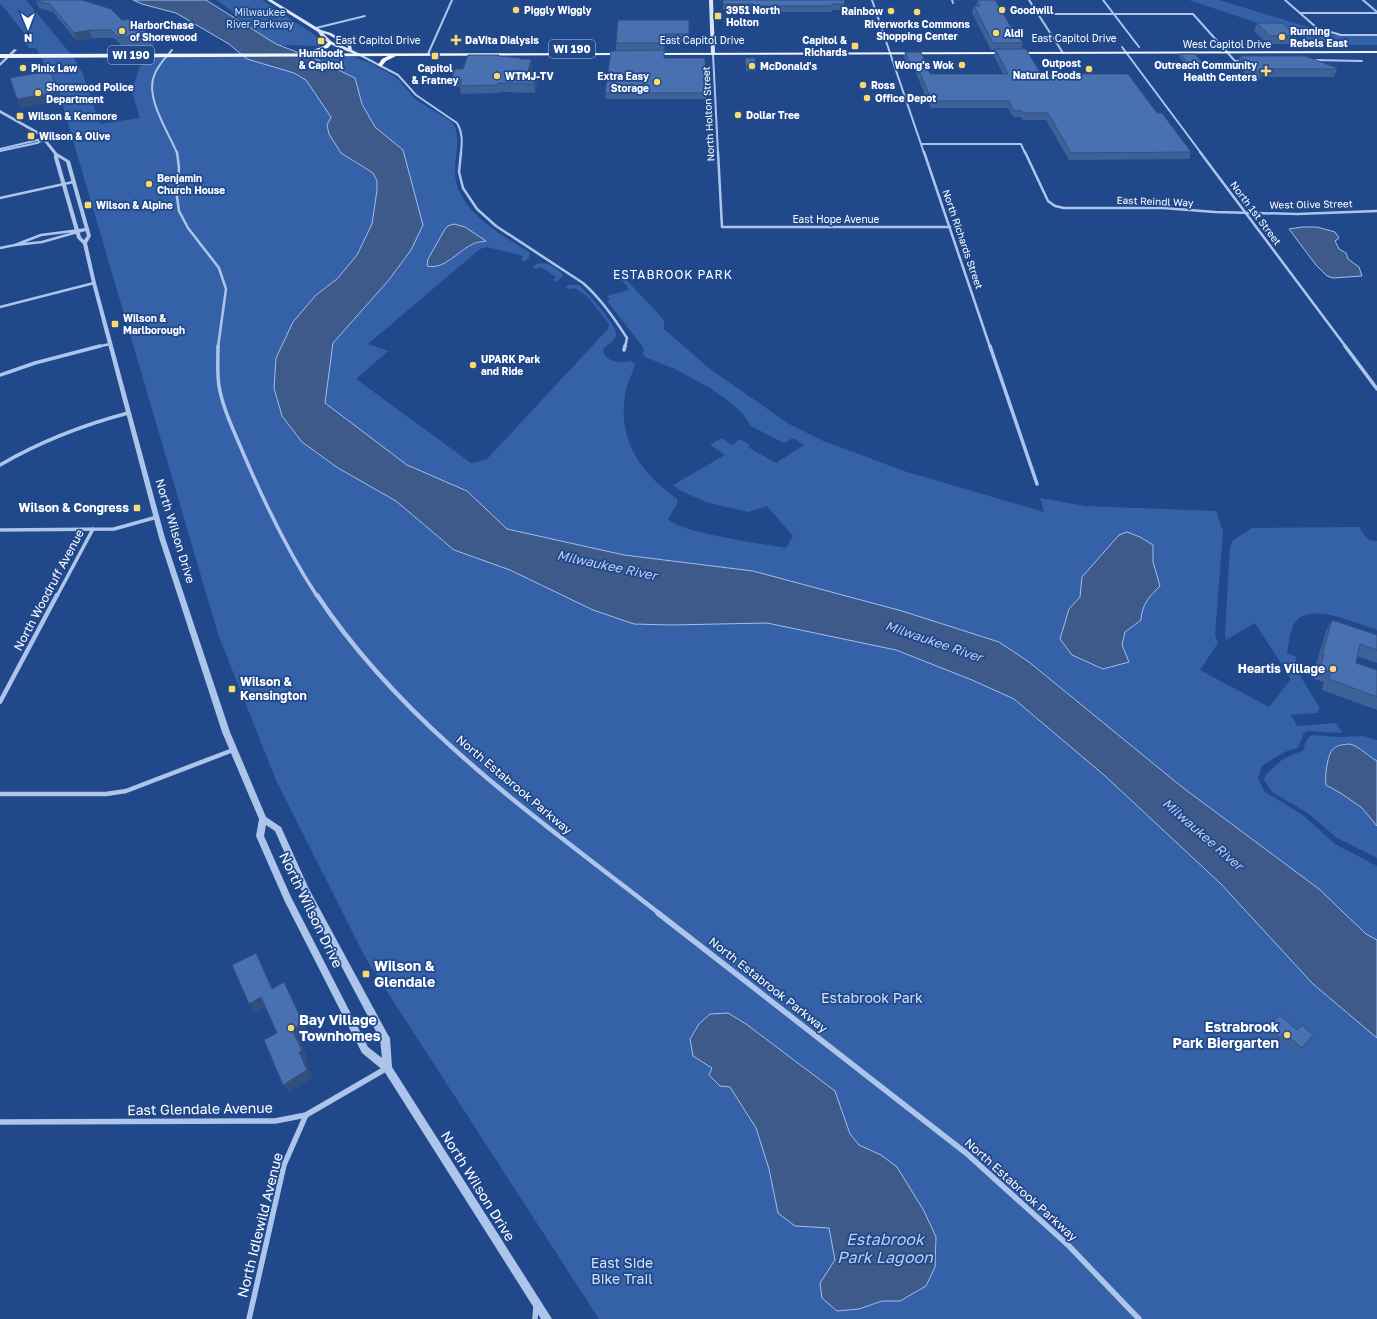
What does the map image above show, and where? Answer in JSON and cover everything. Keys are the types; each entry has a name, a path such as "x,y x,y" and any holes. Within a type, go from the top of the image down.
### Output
{"main road":[{"path":"269,0 318,30 330,34 347,44 350,46 350,50"},
{"name":"North Holton Street","path":"711,0 713,51"},
{"path":"318,30 331,42 358,54"},
{"path":"315,50 326,47 331,42"},
{"name":"West Capitol Drive","path":"1139,47 1377,46"},
{"name":"East Capitol Drive","path":"890,51 1059,47 1139,47"},
{"name":"East Capitol Drive","path":"0,56 398,54 429,52 625,49"},
{"path":"74,55 105,52 107,50"},
{"path":"9,56 25,53 68,53 107,50"},
{"name":"East Capitol Drive","path":"0,51 350,50 630,54"},
{"name":"East Capitol Drive","path":"646,51 1126,53"},
{"name":"West Capitol Drive","path":"1126,53 1377,52"},
{"path":"381,65 384,60 398,54"}],"street":[{"path":"429,52 452,0"},
{"name":"North Richards Street","path":"872,0 1037,484"},
{"path":"1030,0 1063,53"},
{"path":"1104,0 1139,47"},
{"path":"1285,0 1315,27 1341,35 1377,35"},
{"path":"1363,0 1377,12"},
{"path":"1300,13 1377,12"},
{"path":"1038,14 1193,14 1235,60 1249,60"},
{"path":"318,30 365,16"},
{"name":"North 1st Street","path":"1122,47 1377,389"},
{"path":"0,65 15,50"},
{"name":"North Estabrook Parkway","path":"172,50 153,77 153,96 179,159 180,176 176,198 178,209 189,230 216,261 224,280 226,289 218,359 220,394 256,485 274,524 297,564 334,620 385,681 475,769 520,806 966,1153 1069,1246 1138,1319"},
{"name":"North Holton Street","path":"713,51 722,227"},
{"path":"358,54 398,75 420,99 457,123 461,130 462,138 459,172 463,188 477,209 496,226 583,283 592,291 616,321 627,338 624,350"},
{"path":"1307,60 1362,61"},
{"name":"North Wilson Drive","path":"0,112 25,124 45,139 56,154 68,161 88,229 89,238 85,243"},
{"path":"0,150 37,143 45,139"},
{"name":"East Reindl Way","path":"922,144 1021,144 1048,201 1056,206 1064,208 1163,208 1245,213"},
{"name":"North Wilson Drive","path":"56,154 79,240 85,243"},
{"path":"0,198 73,182"},
{"name":"West Olive Street","path":"1245,213 1297,214 1377,211"},
{"name":"East Hope Avenue","path":"722,227 950,227"},
{"path":"15,245 24,240 88,229"},
{"path":"0,248 24,245 77,231"},
{"name":"North Wilson Drive","path":"85,243 128,413 165,546 233,750 263,819 260,836 288,899 365,1050 387,1068 536,1304 547,1319"},
{"path":"0,307 94,283"},
{"path":"0,375 35,363 110,344"},
{"path":"0,465 25,449 49,438 81,426 128,413"},
{"path":"0,530 114,529 157,517"},
{"name":"North Woodruff Avenue","path":"0,702 94,529"},
{"path":"0,794 106,794 126,791 233,750"},
{"name":"North Wilson Drive","path":"263,819 278,828 306,892 385,1038 387,1068"},
{"name":"East Glendale Avenue","path":"0,1122 275,1121 306,1115 387,1068"},
{"name":"North Idlewild Avenue","path":"249,1319 284,1165 306,1115"},
{"path":"535,1319 536,1304"}],"green space":[{"name":"Estabrook Park","path":"0,0 26,0 74,58 82,72 100,124 140,118 132,92 139,68 148,56 244,57 294,73 306,80 332,117 341,153 373,174 377,181 377,190 372,224 357,255 337,279 316,295 274,388 282,416 302,442 338,468 396,501 454,550 510,570 593,610 634,624 767,623 896,650 972,680 1014,699 1104,775 1221,884 1313,984 1377,1038 1377,1319 599,1319 366,959 276,780 218,634 62,103 36,48 29,48 25,42 30,40 0,3"},
{"name":"Milwaukee River Parkway","path":"216,0 262,0 325,43 319,46 278,45 244,27 244,23 231,10"},
{"path":"1189,0 1219,0 1334,35 1377,36 1377,45 1324,45"},
{"path":"310,57 353,57 370,63 396,77 416,100 451,121 457,133 455,174 458,187 464,199 472,210 494,230 529,252 529,258 524,262 521,259 523,256 487,247 480,249 368,344 388,351 356,379 471,463 486,460 608,329 609,324 588,297 575,288 565,288 569,285 579,285 601,309 612,324 615,331 615,337 603,351 605,355 611,360 615,361 632,361 635,365 626,391 624,412 625,427 629,442 643,467 664,489 677,499 677,504 668,519 689,529 705,533 786,548 793,536 767,506 748,512 709,503 681,491 673,485 725,455 710,445 721,438 732,445 740,439 750,445 748,447 776,463 804,445 793,438 784,443 751,426 742,413 730,402 710,388 675,369 647,358 642,354 644,351 643,347 607,301 610,300 607,296 629,290 621,280 610,273 617,270 664,320 664,329 710,369 789,424 821,440 904,471 1044,512 1040,498 1085,506 1216,511 1223,531 1215,636 1218,643 1200,670 1269,707 1291,679 1255,623 1226,640 1225,634 1230,547 1233,540 1252,528 1359,527 1368,539 1377,541 1377,630 1336,616 1325,614 1305,615 1295,623 1289,640 1287,653 1296,657 1296,669 1319,707 1317,713 1291,715 1297,726 1336,723 1342,733 1308,731 1304,733 1298,747 1279,755 1262,766 1258,778 1265,792 1303,815 1335,844 1377,866 1377,940 1366,934 1319,889 1182,787 1029,662 999,642 902,611 753,571 624,555 507,529 467,491 407,465 324,403 333,343 388,281 411,250 403,150 375,127 362,104 355,78","holes":["460,225 485,241 471,245 451,259 428,259 448,226","1153,545 1153,562 1160,586 1147,601 1143,609 1141,620 1125,632 1122,645 1129,662 1073,655 1060,639 1069,609 1080,597"]},
{"path":"544,263 551,265 563,274 562,277 556,282 553,280 556,277 541,267 536,269 533,268 536,264"},
{"path":"1312,735 1339,737 1363,736 1377,740 1377,761 1358,747 1329,754 1325,780 1326,785 1362,808 1377,826 1377,858 1337,838 1309,814 1272,792 1264,780 1266,774 1283,759 1304,750 1306,741"}],"water":[{"name":"Milwaukee River","path":"133,0 206,0 276,44 318,60 355,78 362,104 375,127 403,150 423,225 411,250 388,281 333,343 325,403 407,465 467,491 507,529 624,555 753,571 902,611 999,642 1029,662 1182,787 1319,889 1366,934 1377,940 1377,1038 1313,984 1221,884 1104,775 1014,699 972,680 896,650 767,623 671,625 634,624 593,610 510,570 454,550 396,501 338,468 302,442 282,416 274,388 276,358 293,322 316,295 337,279 357,255 372,224 377,181 373,173 341,153 329,134 327,125 331,117 306,80 294,73 247,59 229,44 176,13 142,4"},
{"path":"454,224 465,227 486,241 473,244 445,263 433,267 427,266 428,259 445,229"},
{"path":"1317,227 1335,232 1339,238 1335,241 1339,249 1346,253 1348,259 1359,267 1362,276 1333,278 1327,276 1316,265 1289,229"},
{"path":"1127,532 1140,537 1153,545 1153,562 1160,586 1147,601 1143,609 1141,620 1125,632 1122,645 1129,662 1103,669 1072,655 1060,639 1069,609 1080,597 1082,577 1119,535"},
{"path":"1350,744 1377,761 1377,826 1362,808 1326,785 1329,755 1336,747"},
{"name":"Estabrook Park Lagoon","path":"728,1013 746,1024 835,1091 850,1134 859,1145 881,1155 897,1167 924,1211 936,1237 935,1267 926,1286 900,1301 882,1301 859,1309 837,1311 822,1298 820,1283 835,1260 829,1228 795,1226 778,1213 769,1169 756,1128 730,1087 720,1086 709,1075 712,1068 693,1056 690,1039 699,1024 710,1014"}],"building":[{"path":"82,0 111,9 122,20 132,19 151,37 118,37 111,30 89,30 74,33 50,4 36,1"},
{"path":"723,0 844,0 845,4 832,4 832,6 753,6 753,4 723,4"},
{"path":"977,0 995,0 1011,27 1013,27 1023,43 993,43 974,6 980,6"},
{"path":"618,20 689,20 689,34 665,34 665,43 616,43"},
{"path":"1257,23 1282,23 1296,36 1270,36"},
{"path":"995,49 1026,49 1041,74 1128,74 1157,113 1162,113 1191,152 1071,153 1048,113 1024,113 1022,111 1014,111 1009,101 932,101 915,62 909,62 905,52 921,52 930,74 1008,74"},
{"name":"Extra Easy Storage","path":"664,50 664,58 705,58 706,93 605,93 611,51"},
{"path":"1180,54 1195,54 1204,65 1190,65"},
{"name":"WTMJ-TV","path":"468,55 499,55 498,56 531,59 528,72 537,72 534,84 498,83 497,85 460,86 462,79 451,79 455,69 463,69"},
{"path":"1240,56 1305,56 1337,69 1268,69 1255,71"},
{"path":"745,58 755,58 756,67 746,67"},
{"path":"50,71 59,92 17,99 10,78"},
{"path":"1332,620 1377,635 1377,650 1360,644 1356,663 1377,670 1377,697 1329,679 1330,672 1320,669 1324,654 1322,654"},
{"name":"Bay Village Townhomes","path":"256,953 272,989 284,982 303,1023 292,1029 302,1051 299,1052 307,1070 283,1085 264,1040 277,1033 261,997 249,1004 232,965"},
{"name":"Estrabrook Park Biergarten","path":"1280,1015 1297,1030 1302,1025 1313,1035 1302,1048 1284,1033 1280,1038 1268,1027"}],"place":[{"name":"Piggly Wiggly","path":"516,10"},
{"name":"Goodwill","path":"1002,10"},
{"name":"Rainbow","path":"891,11"},
{"name":"Riverworks Commons Shopping Center","path":"917,12"},
{"name":"3951 North Holton","path":"718,16"},
{"name":"HarborChase of Shorewood","path":"122,31"},
{"name":"Aldi","path":"996,33"},
{"name":"Running Rebels East","path":"1282,37"},
{"name":"DaVita Dialysis","path":"456,40"},
{"name":"Humbodt & Capitol","path":"321,41"},
{"name":"Capitol & Richards","path":"855,46"},
{"name":"Capitol & Fratney","path":"435,56"},
{"name":"Wong's Wok","path":"962,65"},
{"name":"McDonald's","path":"752,66"},
{"name":"Pinix Law","path":"23,68"},
{"name":"Outpost Natural Foods","path":"1089,69"},
{"name":"Outreach Community Health Centers","path":"1266,71"},
{"name":"WTMJ-TV","path":"497,76"},
{"name":"Extra Easy Storage","path":"657,82"},
{"name":"Ross","path":"863,85"},
{"name":"Shorewood Police Department","path":"38,93"},
{"name":"Office Depot","path":"867,98"},
{"name":"Dollar Tree","path":"738,115"},
{"name":"Wilson & Kenmore","path":"20,116"},
{"name":"Wilson & Olive","path":"31,136"},
{"name":"Benjamin Church House","path":"149,184"},
{"name":"Wilson & Alpine","path":"88,205"},
{"name":"Wilson & Marlborough","path":"115,324"},
{"name":"UPARK Park and Ride","path":"473,365"},
{"name":"Wilson & Congress","path":"137,508"},
{"name":"Heartis Village","path":"1333,669"},
{"name":"Wilson & Kensington","path":"232,689"},
{"name":"Wilson & Glendale","path":"366,974"},
{"name":"Bay Village Townhomes","path":"291,1028"},
{"name":"Estrabrook Park Biergarten","path":"1287,1035"}],"district":[{"name":"ESTABROOK PARK","path":"673,275"}],"park label":[{"name":"East Side Bike Trail","path":"622,1272"}]}
